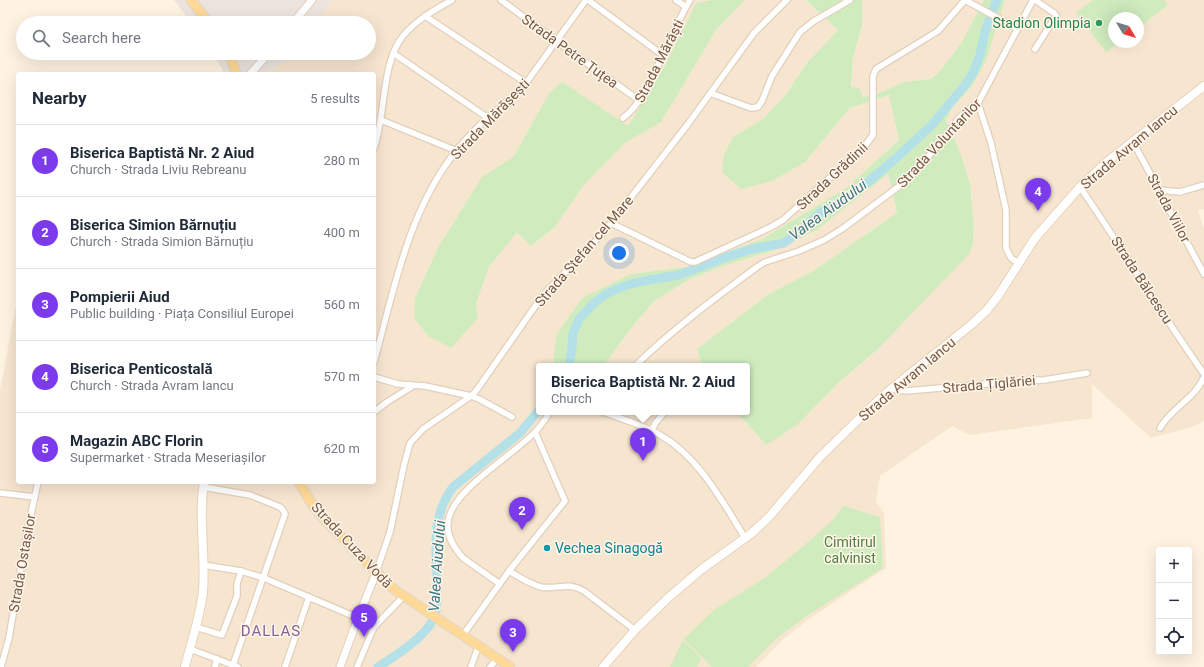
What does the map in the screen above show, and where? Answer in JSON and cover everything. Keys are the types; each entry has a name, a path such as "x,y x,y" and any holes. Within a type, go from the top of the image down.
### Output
{"main road":[{"path":"191,0 203,16"},
{"path":"231,60 235,72"},
{"name":"Strada Avram Iancu","path":"603,667 635,630 655,610 690,579 760,526 778,508 820,457 891,389 966,329 987,310 998,296 1035,238 1080,187 1133,142 1204,86"},
{"path":"185,667 196,627 203,593 201,518 203,484"},
{"name":"Strada Cuza Vodă","path":"301,484 312,504 324,519 376,573 395,590 510,667"}],"street":[{"path":"299,16 312,0"},
{"path":"376,140 381,120 388,72 393,53 403,36 425,16 452,0"},
{"name":"Strada Petre Țuțea","path":"501,0 640,101"},
{"path":"587,0 664,56"},
{"name":"Strada Mărășești","path":"376,354 398,269 412,230 440,174 457,151 488,118 526,83 587,0"},
{"path":"676,0 686,7"},
{"name":"Strada Mărăști","path":"623,118 632,111 640,101 664,56 690,0"},
{"name":"Strada Ștefan cel Mare","path":"376,573 390,532 410,443 423,429 471,396 543,294 590,247 611,223 663,158 754,33 787,0"},
{"path":"710,93 751,108 758,107 772,76 796,37 806,26 850,0"},
{"path":"965,0 1018,29"},
{"name":"Strada Grădinii","path":"611,223 691,262 696,262 783,220 864,147 874,135 874,72 938,31 965,0"},
{"name":"Strada Voluntarilor","path":"638,363 667,336 757,267 766,262 799,251 824,240 842,229 898,187 937,147 958,118 978,103 1034,0 1054,12 1056,16 1035,49"},
{"path":"425,16 526,83"},
{"path":"393,53 488,118"},
{"path":"252,72 263,60"},
{"path":"978,103 991,143 1006,210 1006,248 1011,258 1018,264"},
{"path":"381,120 457,151"},
{"name":"Strada Viilor","path":"1133,142 1204,274"},
{"path":"1160,190 1180,192 1204,185"},
{"name":"Strada Bălcescu","path":"1080,187 1114,236 1150,294 1204,374"},
{"name":"Strada Țiglăriei","path":"891,389 906,391 1044,380 1087,373"},
{"path":"1160,428 1165,419 1201,385 1204,377"},
{"path":"376,378 398,384 425,386 471,396 512,417"},
{"path":"376,410 413,386"},
{"path":"500,584 463,558 458,552 450,537 448,521 451,512 467,490 535,432 548,415"},
{"path":"611,415 652,430 679,448 692,461 724,505 744,538"},
{"path":"652,430 656,422 662,415"},
{"path":"463,635 509,572 565,501 535,432"},
{"name":"Strada Ostașilor","path":"1,667 9,638 27,532 38,484"},
{"path":"190,649 236,666 285,514 283,510 250,495 203,484"},
{"path":"0,493 35,497"},
{"path":"203,565 241,571 264,578 358,618"},
{"path":"196,627 222,635 237,596 237,584 241,571"},
{"path":"509,572 533,585 541,587 576,586 584,590 635,630"},
{"path":"340,667 376,573"},
{"path":"357,667 374,627 404,596"},
{"path":"285,667 309,597"},
{"path":"471,667 479,645"},
{"path":"490,667 498,658"},
{"path":"214,667 217,659"}],"shaded area":[{"path":"174,0 332,0 322,16 186,16"},
{"path":"332,0 712,0 696,3 665,65 628,126 550,92 513,157 482,177 439,246 415,298 414,318 428,336 478,318 476,304 489,267 517,231 532,246 554,228 584,185 625,143 661,121 716,30 745,0 806,0 838,30 806,64 787,93 763,119 733,137 805,162 850,108 890,95 899,140 846,188 762,239 686,267 631,274 553,359 556,363 536,363 536,415 740,415 766,445 877,350 973,244 974,226 970,183 959,149 946,121 951,109 972,86 986,61 1005,0 1204,0 1204,209 1198,211 1204,229 1204,421 1195,426 1151,438 1092,384 1092,418 969,435 952,426 880,476 876,501 884,514 886,568 809,619 782,640 756,667 0,667 0,390 16,306 16,484 376,484 376,72 266,72 288,60 376,60 376,16 322,16"},
{"path":"862,0 984,0 962,42 940,71 931,79 903,82 882,92 863,97 851,88 853,58 862,26"},
{"path":"216,60 288,60 266,72 223,72"},
{"path":"888,174 897,213 813,271 769,294 697,349 701,363 606,363 631,328 654,301 690,279 723,266 778,249 817,230"}],"green space":[{"path":"712,0 745,0 716,30 661,122 625,143 584,185 554,228 531,246 517,232 489,267 476,304 478,318 451,348 428,336 414,318 415,298 439,246 482,177 513,157 550,92 562,82 628,126 665,65 696,3"},
{"path":"806,0 862,0 862,26 853,58 851,87 859,88 863,97 882,92 903,82 931,79 940,71 962,42 984,0 1005,0 986,61 972,86 951,109 946,121 959,149 970,183 974,226 973,244 969,254 877,350 837,384 798,424 766,445 740,415 750,415 750,363 701,363 697,349 769,294 813,271 897,213 888,174 817,230 778,249 723,266 690,279 654,301 631,328 606,363 556,363 553,360 557,334 582,298 631,274 686,267 762,239 846,188 899,140 889,95 850,108 805,162 772,181 741,189 722,172 724,155 733,137 763,119 787,93 806,64 838,30"},
{"name":"Stadion Olimpia","path":"1093,0 1164,0 1168,5 1144,23 1144,12 1108,12 1108,48 1112,48 1106,52 1076,13"},
{"name":"Cimitirul calvinist","path":"843,506 880,517 883,568 808,615 778,637 748,667 712,667 684,639 714,610 766,577 794,554 832,521"},
{"path":"683,640 701,658 697,667 670,667"}],"waterway":[{"name":"Valea Aiudului","path":"570,363 573,333 579,319 593,304 606,294 624,286 643,281 679,275 752,249 784,243 820,213 855,193 932,125 965,85 973,73 980,55 985,31 997,0"},
{"name":"Valea Aiudului","path":"378,667 399,653 421,635 427,629 435,616 437,595 436,532 444,502 453,487 520,433 536,414"}],"place":[{"name":"Stadion Olimpia","path":"1099,23"},
{"name":"Biserica Penticostală","path":"1038,211"},
{"name":"Biserica Baptistă Nr. 2 Aiud","path":"643,461"},
{"name":"Biserica Simion Bărnuțiu","path":"522,530"},
{"name":"Vechea Sinagogă","path":"547,548"},
{"name":"Magazin ABC Florin","path":"364,637"},
{"name":"Pompierii Aiud","path":"513,652"}],"district":[{"name":"DALLAS","path":"271,631"}]}
